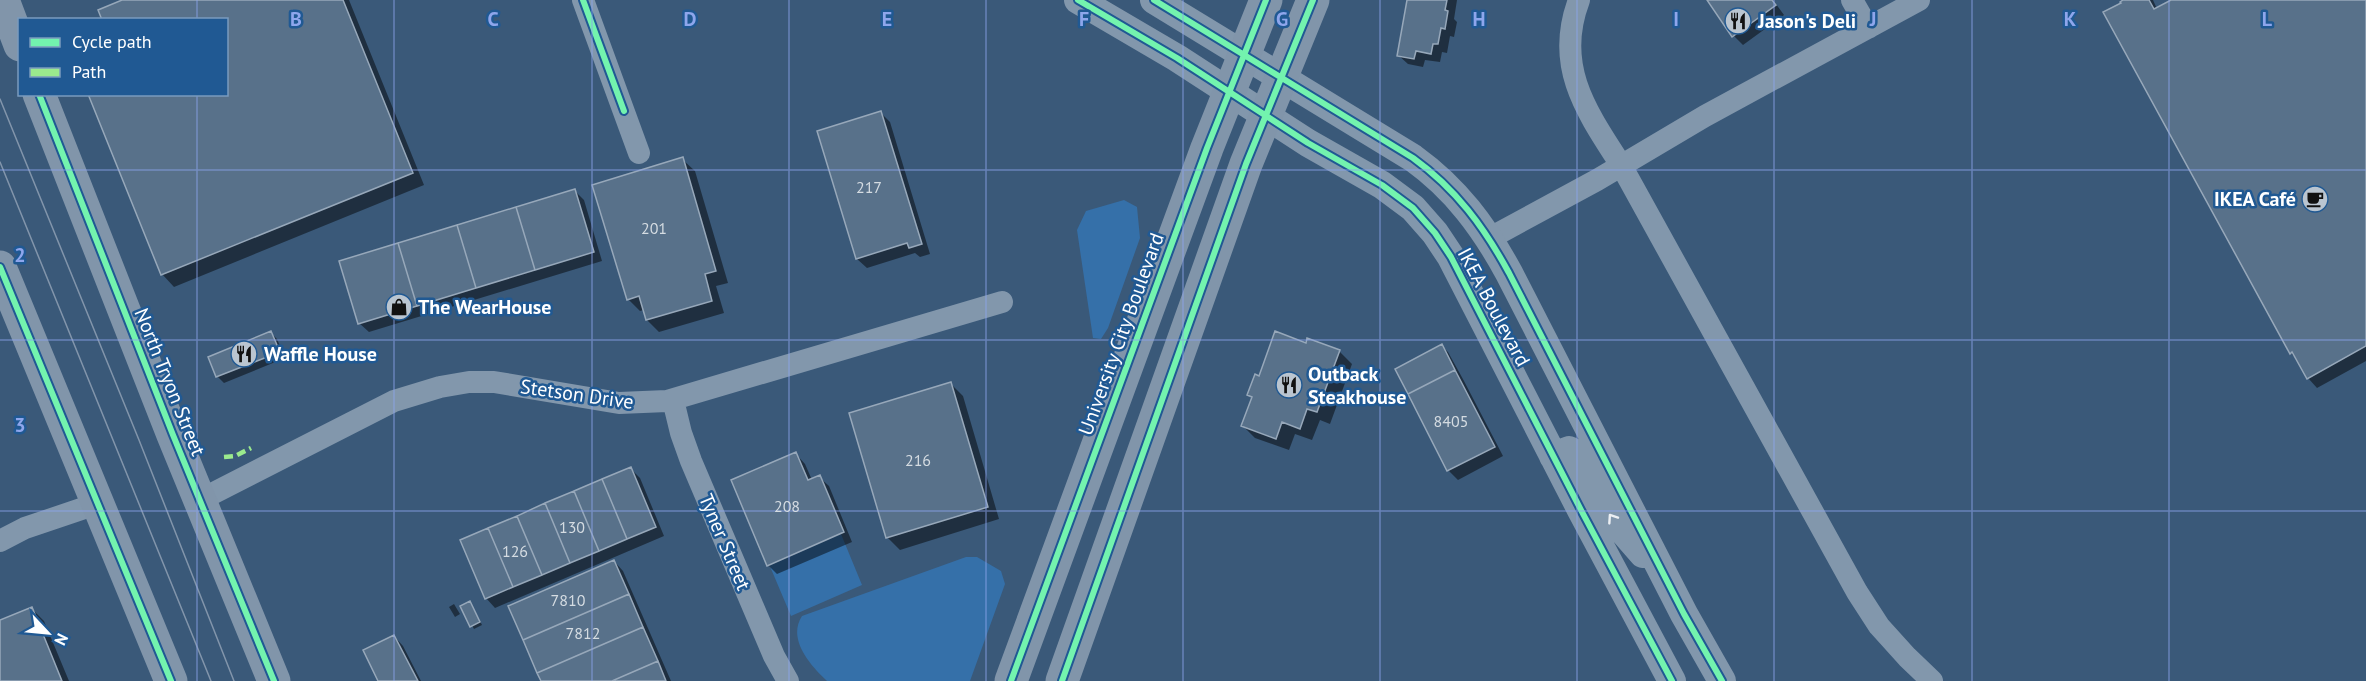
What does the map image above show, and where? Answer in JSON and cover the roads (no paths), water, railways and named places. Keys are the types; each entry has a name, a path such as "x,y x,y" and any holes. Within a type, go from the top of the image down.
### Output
{"main road":[{"name":"University City Boulevard","path":"1011,681 1229,93 1266,0"},
{"path":"1062,681 1246,164 1313,0"},
{"path":"8,5 18,38"},
{"name":"North Tryon Street","path":"40,96 274,681"},
{"path":"0,267 171,681"}],"street":[{"path":"583,0 639,153"},
{"name":"IKEA Boulevard","path":"1078,0 1177,58 1308,143 1382,185 1399,197 1426,223 1450,257 1672,681"},
{"name":"IKEA Boulevard","path":"1154,0 1426,168 1459,198 1490,238 1665,577 1722,681"},
{"path":"1579,0 1573,18 1570,51 1575,84 1589,115 1620,165 1857,592 1879,626 1932,681"},
{"path":"1852,0 1868,28"},
{"path":"1490,238 1705,116 1919,0"},
{"name":"Stetson Drive","path":"200,500 394,401 440,387 469,382 494,382 619,403 673,400 1002,302"},
{"name":"Tyner Street","path":"673,400 681,433 692,461 770,646 788,681"},
{"path":"1553,456 1569,450 1578,455 1608,514 1665,577"},
{"path":"0,541 25,528 99,503"}],"tram line":[{"path":"0,99 234,681"},
{"path":"0,162 211,681"}],"place":[{"name":"Jason's Deli","path":"1738,21"},
{"name":"IKEA Café","path":"2315,199"},
{"name":"The WearHouse","path":"399,307"},
{"name":"Waffle House","path":"244,354"},
{"name":"Outback Steakhouse","path":"1289,385"}]}
